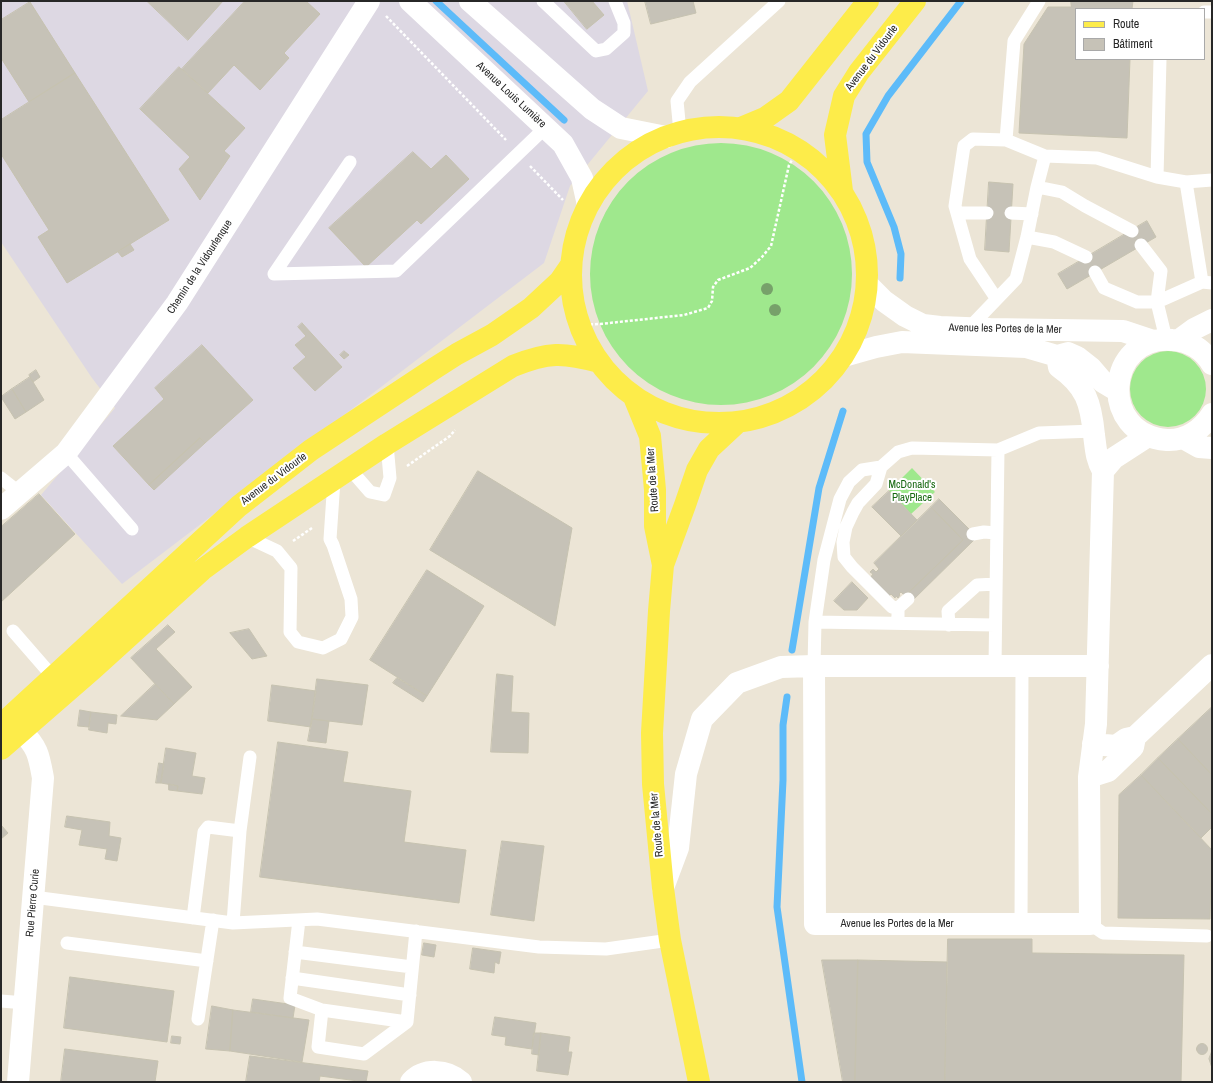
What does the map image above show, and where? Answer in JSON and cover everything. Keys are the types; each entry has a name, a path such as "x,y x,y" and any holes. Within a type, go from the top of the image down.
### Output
{"main road":[{"path":"741,128 765,118 789,101 868,1"},
{"name":"Avenue du Vidourle","path":"842,190 835,135 844,96 859,72 916,1"},
{"path":"710,127 741,128 765,134 787,143 808,156 826,172 842,190 858,220 866,252 868,285 861,322 844,356 824,381 798,401 769,415 738,422 710,423 683,419 658,410 634,396 599,362 586,340 576,316 571,290 571,265 576,234 585,212 603,183 621,164 642,148 673,134 710,127"},
{"name":"Avenue du Vidourle","path":"1,749 11,728 53,677 239,506 318,446 457,354 492,336 531,308 560,281 571,265"},
{"name":"Avenue du Vidourle","path":"11,728 94,669 202,570 247,537 387,444 512,366 532,358 552,354 578,356 599,362"},
{"name":"Route de la Mer","path":"634,396 650,436 655,490 655,526 663,565"},
{"name":"Route de la Mer","path":"699,1082 670,940 663,888 653,784 652,733 659,611 663,565 696,470 709,450 738,422"}],"street":[{"name":"Avenue Louis Lumière","path":"410,1 563,144 582,178 585,212"},
{"path":"470,1 592,109 621,128 673,134"},
{"name":"Chemin de la Vidourlenque","path":"1,509 66,453 177,303 376,7"},
{"name":"Avenue les Portes de la Mer","path":"868,285 884,301 905,316 923,325 968,328 1123,331 1188,343 1198,348 1212,364"},
{"path":"1094,431 1108,418 1118,397 1121,371 1130,356 1139,348 1166,340 1212,320"},
{"name":"Avenue les Portes de la Mer","path":"844,356 876,347 902,342 1026,348 1057,356 1068,353 1077,357 1091,368 1118,397 1127,419 1133,426 1148,436 1171,440 1183,438 1202,428 1212,414"},
{"path":"1057,356 1059,367 1071,376 1082,388 1090,409 1097,461 1103,471 1096,724 1089,777 1090,924"},
{"path":"1103,471 1114,458 1148,436"},
{"path":"1183,438 1199,447 1212,448"},
{"name":"Avenue les Portes de la Mer","path":"814,666 815,924 1090,924"},
{"path":"663,888 678,848 686,774 702,719 738,683 781,667 1098,666"},
{"path":"1093,744 1116,746 1126,739 1135,737 1212,666"},
{"name":"Rue Pierre Curie","path":"11,728 28,738 38,752 43,778 18,1082"},
{"path":"1089,777 1108,771 1133,747 1135,737"},
{"path":"411,1082 414,1078 425,1073 436,1071 449,1074 461,1082"}],"lane":[{"path":"543,1 596,51 606,50 624,33 624,23 615,1"},
{"path":"673,134 677,101 690,82 779,1"},
{"path":"1006,140 1014,41 1039,1"},
{"path":"1157,177 1160,60"},
{"path":"350,162 274,274 396,271 545,128"},
{"path":"996,298 970,259 955,206 964,146 972,139 1006,140 1045,156 1097,158 1157,177 1186,182 1212,180"},
{"path":"968,328 1016,279 1045,156"},
{"path":"1095,272 1104,288 1137,302 1157,302 1207,283 1186,182"},
{"path":"1037,187 1062,192 1132,231"},
{"path":"957,213 987,213"},
{"path":"1011,213 1032,214"},
{"path":"1027,237 1054,242 1086,257"},
{"path":"1141,245 1161,271 1157,302 1166,340"},
{"path":"898,608 892,607 844,557 843,542 846,527 858,503 876,484 881,467 898,452 912,448 998,450 1039,433 1094,431"},
{"path":"247,537 277,551 291,568 290,632 298,642 323,648 341,639 352,617 351,599 330,539 330,516 342,474 370,492 384,495 390,478 387,444"},
{"path":"995,666 998,450"},
{"path":"66,453 132,529"},
{"path":"814,666 815,622 824,560 840,499 849,482 862,470 881,467"},
{"path":"1,478 20,493"},
{"path":"973,534 984,532 996,533"},
{"path":"949,625 948,611 977,585 996,584"},
{"path":"898,624 898,608 908,599"},
{"path":"815,622 995,625"},
{"path":"13,631 53,677"},
{"path":"1020,924 1022,666"},
{"path":"233,923 240,831 250,757"},
{"path":"193,918 204,832 208,827 240,831"},
{"path":"34,897 233,923 317,919 539,946 606,949 670,940"},
{"path":"198,1019 213,920"},
{"path":"299,920 290,998 322,1010 407,1022"},
{"path":"1090,924 1103,933 1207,936"},
{"path":"322,1010 318,1047 364,1054 407,1022 416,932"},
{"path":"67,943 207,961"},
{"path":"295,952 412,967"},
{"path":"292,978 410,995"},
{"path":"1,1001 25,1003"}],"path":[{"path":"376,7 518,153 585,212"},
{"path":"580,325 684,315 708,308 712,301 713,287 718,280 750,268 771,246 789,165 798,150"},
{"path":"390,478 450,436 459,425"},
{"path":"277,551 330,516"}],"shaded area":[{"path":"1,1 627,1 648,91 570,186 544,263 122,584 41,495 115,408 92,378 1,242"}],"green space":[{"path":"721,143 747,146 771,153 794,165 822,191 830,201 842,224 849,248 852,274 849,300 842,324 830,347 804,375 794,383 771,395 747,402 721,405 695,402 671,395 648,383 620,357 612,347 600,324 593,300 590,274 593,248 600,224 612,201 638,173 648,165 671,153 695,146"},
{"path":"1168,351 1182,354 1195,362 1203,375 1206,389 1203,403 1195,416 1182,424 1168,427 1154,424 1141,416 1133,403 1130,389 1133,375 1141,362 1154,354"},
{"name":"McDonald's PlayPlace","path":"912,468 935,492 911,514 889,491"}],"building":[{"path":"147,1 223,1 188,40"},
{"path":"245,1 306,1 320,14 284,53 289,58 260,90 234,65 208,93 182,69"},
{"path":"564,1 592,1 604,15 587,29"},
{"path":"645,1 693,1 696,13 651,24"},
{"path":"1071,1 1133,1 1132,8 1075,8 1075,60 1130,60 1127,138 1019,133 1024,44 1048,7 1071,7"},
{"path":"30,2 75,73 29,102 1,58 1,20"},
{"path":"179,67 245,128 224,151 230,156 200,200 179,169 190,157 140,109"},
{"path":"75,73 169,220 67,283 38,237 49,230 1,154 1,120"},
{"path":"413,152 431,169 446,155 469,179 421,224 417,220 366,267 329,228"},
{"path":"989,182 1013,184 1009,252 985,250"},
{"path":"1147,221 1156,237 1067,289 1058,274"},
{"path":"130,244 134,250 122,257 118,252"},
{"path":"302,323 342,367 315,391 293,368 306,357 295,345 306,336 298,327"},
{"path":"202,345 253,400 205,443 200,438 149,485 113,446 164,399 155,388"},
{"path":"344,351 349,355 344,359 340,355"},
{"path":"36,370 40,377 33,382 29,375"},
{"path":"30,377 44,400 26,412 12,389"},
{"path":"12,389 26,412 15,419 1,397"},
{"path":"200,438 205,443 154,490 149,485"},
{"path":"478,471 572,528 555,626 430,550"},
{"path":"889,491 917,520 901,536 872,507"},
{"path":"39,494 75,534 1,602 1,527"},
{"path":"939,499 977,537 911,602 905,596 963,540 931,507"},
{"path":"931,507 963,540 905,596 901,592 898,598 896,596 895,598 891,594 887,598 870,578 873,574 870,572 873,569 876,572 879,569 874,563"},
{"path":"427,570 484,606 427,696 370,660"},
{"path":"852,582 868,598 857,610 844,610 834,601"},
{"path":"168,625 175,632 156,649 192,687 174,704 131,658"},
{"path":"249,629 267,656 252,659 230,633"},
{"path":"497,674 513,676 511,712 529,713 528,753 491,752"},
{"path":"397,678 427,696 423,702 393,683"},
{"path":"317,679 368,685 362,725 312,719"},
{"path":"155,684 174,704 157,720 121,716"},
{"path":"272,685 316,691 311,727 268,721"},
{"path":"1212,707 1212,775 1178,739"},
{"path":"80,710 91,712 89,727 78,726"},
{"path":"91,712 117,715 116,724 108,723 107,733 89,730"},
{"path":"312,719 329,721 326,743 308,741"},
{"path":"1178,739 1212,775 1212,814 1158,758"},
{"path":"278,742 348,752 343,782 411,791 404,842 466,850 459,903 260,877"},
{"path":"166,748 196,753 192,776 205,778 202,794 177,791 178,786 161,783"},
{"path":"1158,758 1212,814 1212,827 1201,838 1141,775"},
{"path":"159,763 164,764 161,783 156,783"},
{"path":"1141,775 1212,850 1210,919 1118,918 1119,795"},
{"path":"169,784 178,786 177,791 169,790"},
{"path":"67,816 110,822 109,836 121,838 117,861 105,859 107,849 79,845 82,830 65,827"},
{"path":"1,825 8,833 1,839"},
{"path":"502,841 544,846 534,921 491,915"},
{"path":"1212,883 1212,900 1211,900"},
{"path":"948,939 1032,939 1032,953 1184,955 1181,1082 945,1082"},
{"path":"424,943 436,945 434,957 422,955"},
{"path":"473,948 501,952 499,964 495,962 494,973 470,969"},
{"path":"822,960 858,960 855,1082 843,1082"},
{"path":"858,960 947,962 945,1082 855,1082"},
{"path":"70,977 174,991 167,1042 64,1028"},
{"path":"253,999 295,1005 293,1018 251,1012"},
{"path":"212,1006 233,1010 230,1051 206,1049"},
{"path":"233,1010 309,1020 302,1062 230,1051"},
{"path":"495,1017 536,1023 532,1049 505,1045 506,1037 492,1035"},
{"path":"534,1033 541,1033 539,1055 532,1054"},
{"path":"541,1033 570,1037 568,1052 572,1052 568,1075 537,1071"},
{"path":"172,1036 181,1037 180,1044 171,1043"},
{"path":"1200,1044 1204,1044 1206,1045 1206,1053 1200,1054 1197,1051 1197,1047"},
{"path":"65,1049 158,1061 155,1082 61,1082"},
{"path":"1212,1051 1212,1068 1209,1059"},
{"path":"250,1056 368,1071 366,1082 320,1076 319,1082 246,1082"}],"waterway":[{"path":"436,1 564,120"},
{"path":"900,278 901,254 894,227 867,162 866,134 888,96 961,1"},
{"path":"792,650 819,488 843,411"},
{"path":"787,697 783,725 783,780 777,907 802,1082"}]}
